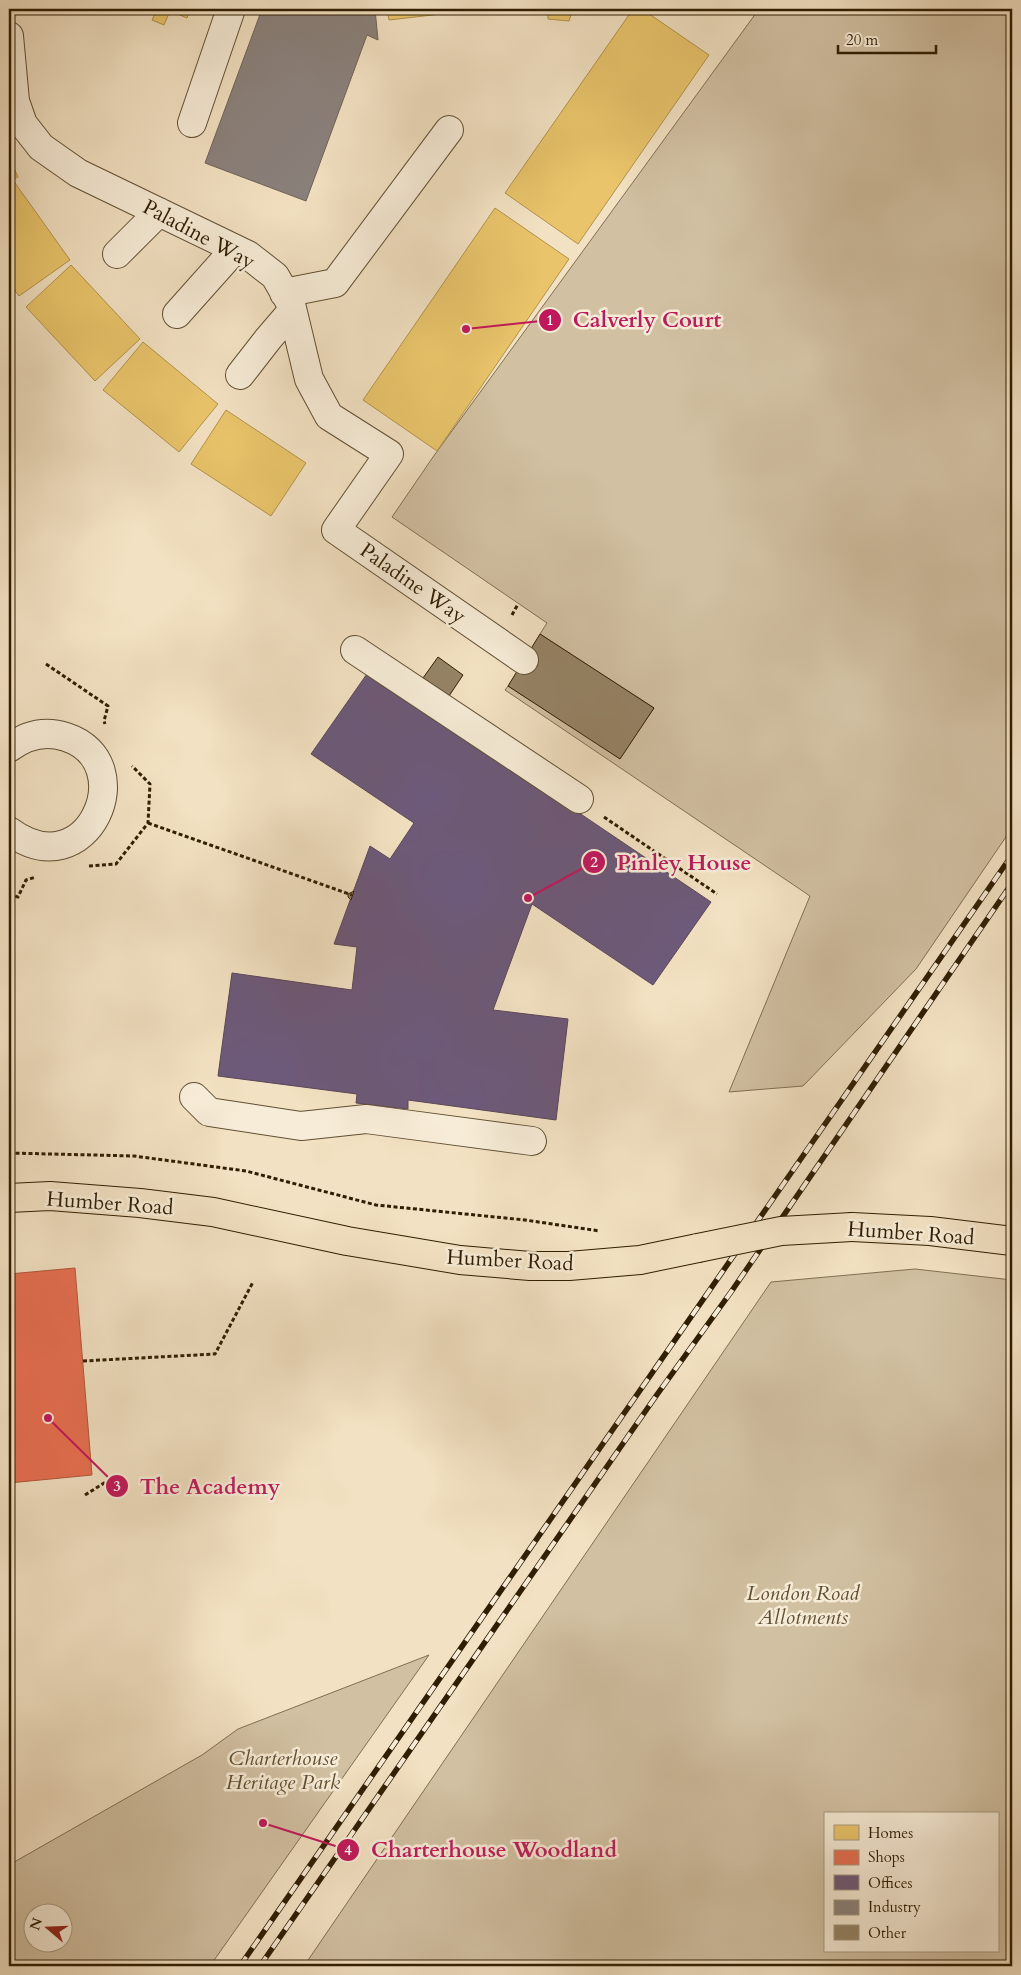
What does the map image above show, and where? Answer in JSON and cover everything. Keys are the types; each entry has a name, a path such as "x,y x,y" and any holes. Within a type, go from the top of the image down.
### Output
{"main road":[{"name":"Humber Road","path":"9,1198 50,1196 140,1203 213,1212 347,1241 460,1260 512,1264 569,1266 640,1260 781,1231 852,1228 930,1231 1012,1241"}],"street":[{"path":"192,123 231,9"},
{"name":"Paladine Way","path":"9,36 16,101 23,124 41,147 78,173 248,255 275,276 288,302 309,379 329,416 389,454 336,530 524,660"},
{"path":"240,376 268,338 288,302 335,283 449,130"},
{"path":"117,254 159,212"},
{"path":"177,314 235,249"},
{"path":"355,650 578,799"},
{"path":"9,748 19,740 36,734 55,733 72,739 85,747 95,759 101,772 104,788 102,802 94,822 82,835 68,842 52,846 38,846 20,840 9,831"},
{"path":"194,1097 209,1112 300,1126 366,1119 532,1140"}],"path":[{"path":"578,799 717,894"},
{"path":"148,823 352,896"},
{"path":"9,1153 134,1156 246,1172 376,1205 525,1220 608,1232"},
{"path":"83,1361 214,1354 252,1282"},
{"path":"85,1495 112,1478 120,1489"}],"green space":[{"path":"759,9 1012,9 1012,828 916,969 803,1086 729,1092 810,896 505,690 508,686 620,758 654,708 540,634 547,623 392,517 433,457"},
{"name":"London Road Allotments","path":"915,1269 1012,1280 1012,1966 304,1966 771,1282"},
{"name":"Charterhouse Heritage Park","path":"429,1655 210,1966 9,1966 9,1865 202,1755 238,1729"}],"building: Homes":[{"path":"157,9 190,9 187,18 170,11 164,25 152,20"},
{"path":"387,9 475,9 476,10 389,20"},
{"path":"548,9 573,9 569,21 548,19"},
{"path":"633,9 642,9 709,55 578,244 505,193"},
{"path":"9,157 18,177 9,181"},
{"path":"15,183 70,260 19,296 9,283 9,188"},
{"path":"495,208 569,259 437,451 363,400"},
{"path":"71,265 140,339 95,381 26,307"},
{"path":"143,342 218,404 179,452 103,390"},
{"path":"226,410 306,463 271,516 191,464"}],"building: Shops":[{"path":"75,1268 92,1475 9,1483 9,1274"}],"building: Offices":[{"path":"369,671 711,902 653,985 532,904 493,1010 568,1019 556,1120 408,1100 408,1109 356,1103 357,1094 218,1076 232,973 352,990 357,947 334,944 370,846 390,859 414,823 311,754"}],"building: Industry":[{"path":"262,9 375,9 378,40 367,35 306,201 205,163"}],"building: Other":[{"path":"540,634 654,708 620,759 508,686"},
{"path":"438,657 463,675 449,696 423,678"},
{"path":"354,891 351,900 348,894"}],"railway":[{"path":"240,1966 1012,855"},
{"path":"260,1966 656,1396 731,1292 1012,883"}],"place":[{"name":"Calverly Court","path":"466,329"},
{"name":"Pinley House","path":"528,898"},
{"name":"The Academy","path":"48,1418"},
{"name":"Charterhouse Woodland","path":"263,1823"}]}
